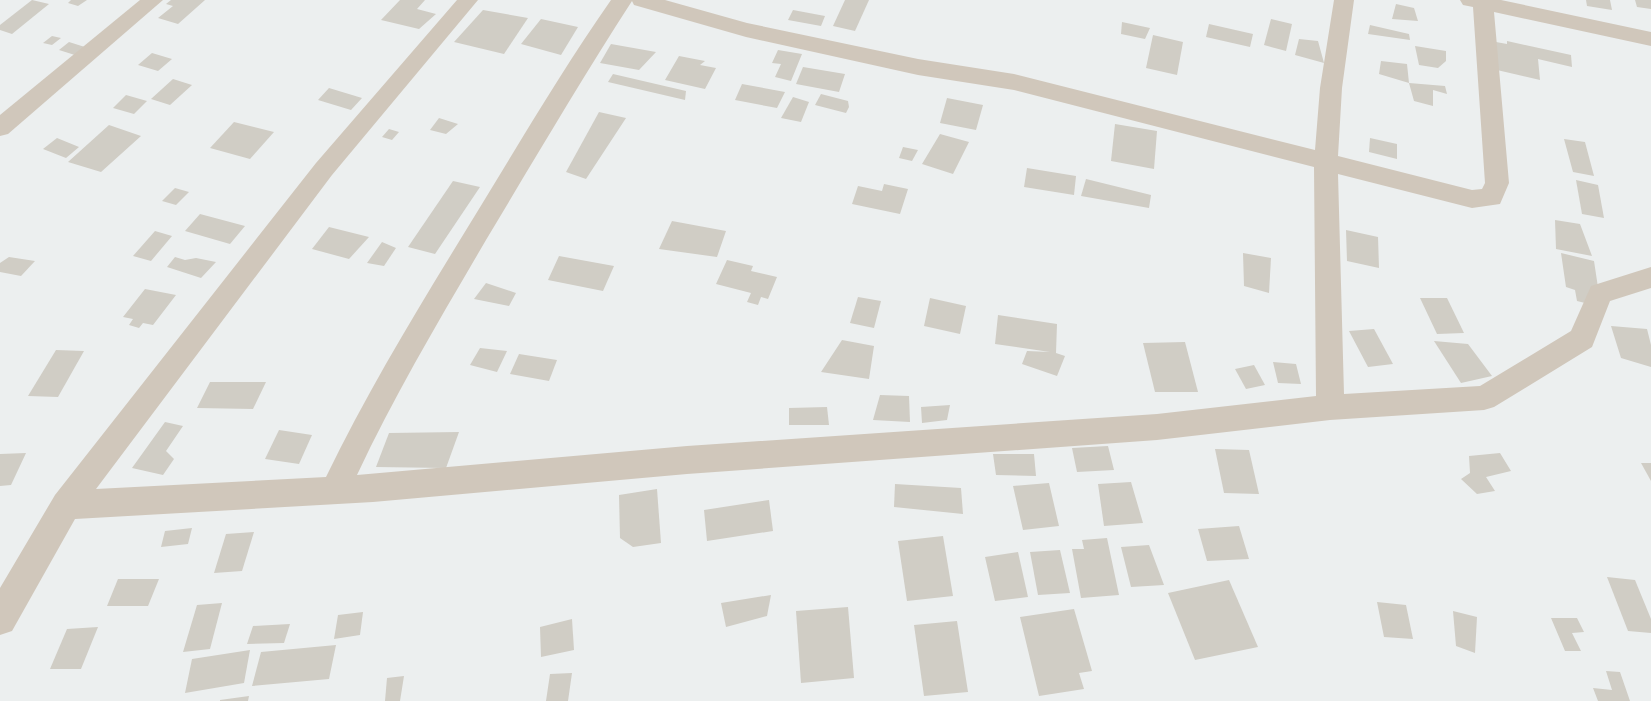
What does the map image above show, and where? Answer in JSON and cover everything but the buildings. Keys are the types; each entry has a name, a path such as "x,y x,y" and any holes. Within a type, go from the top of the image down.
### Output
{"street":[{"path":"0,128 153,0"},
{"path":"0,619 66,505 324,169 468,0"},
{"path":"335,490 363,429 439,296 588,49 622,0"},
{"path":"641,0 755,32 918,66 1014,82 1326,160 1472,199 1491,197 1497,183 1476,2 1651,39"},
{"path":"1330,407 1326,160 1331,88 1344,0"},
{"path":"66,505 335,490 687,460 1157,427 1330,407 1484,398 1582,340 1600,294 1651,277"}]}
